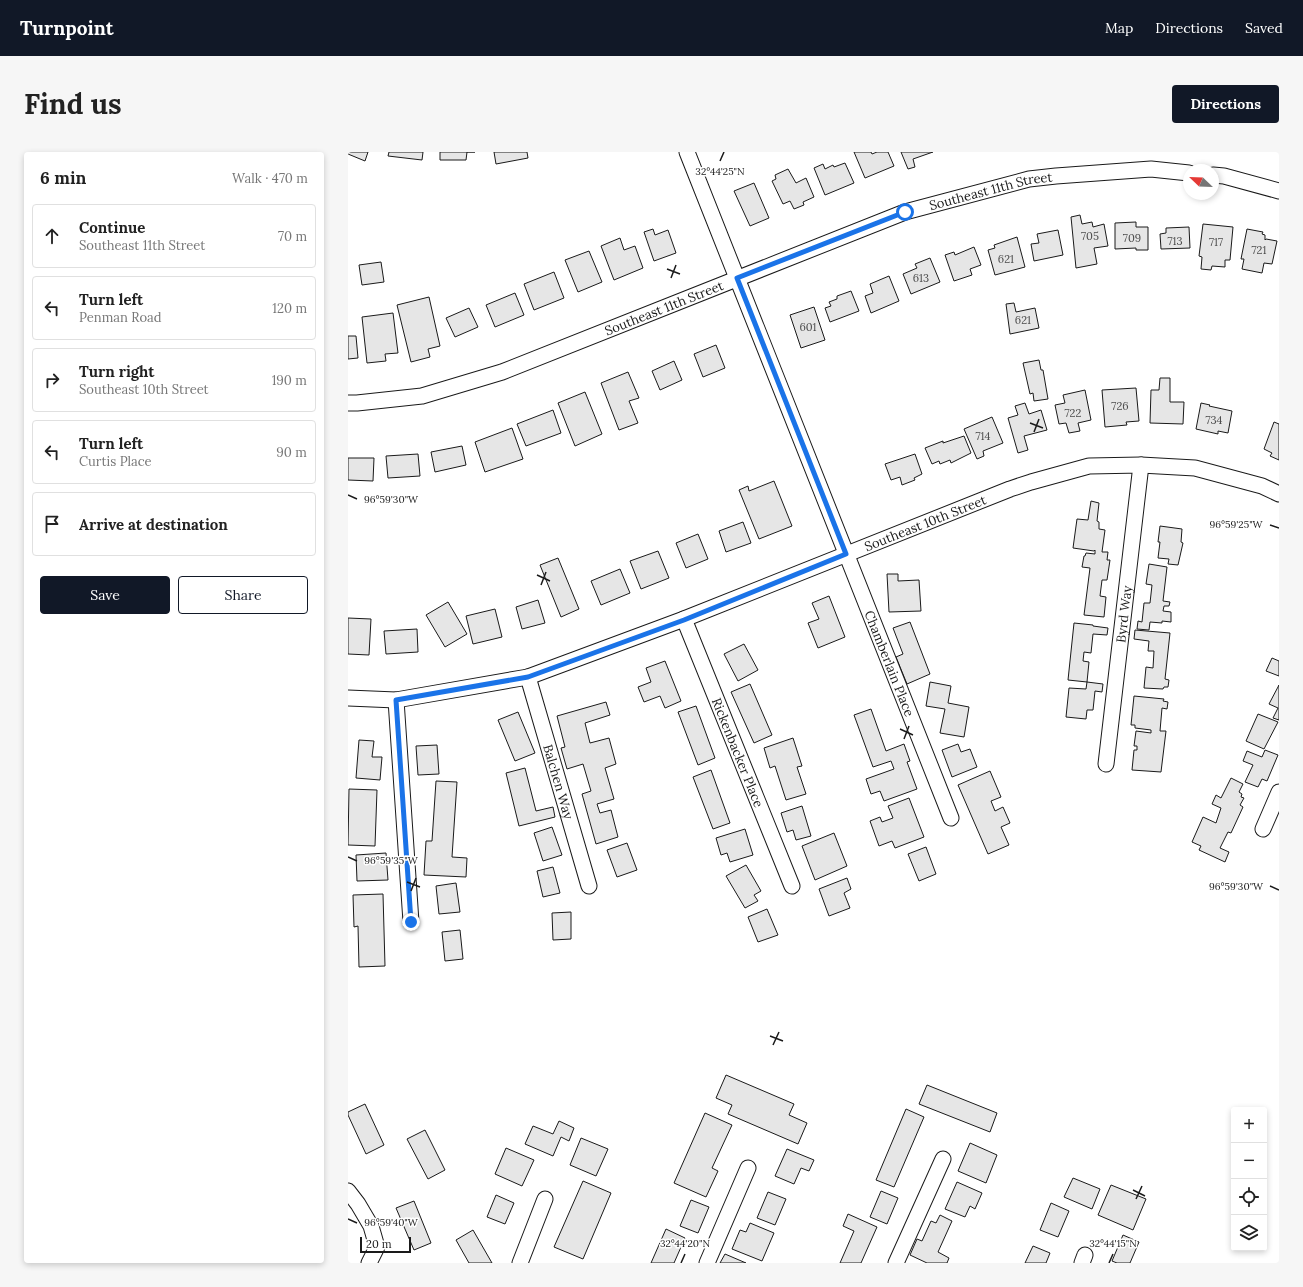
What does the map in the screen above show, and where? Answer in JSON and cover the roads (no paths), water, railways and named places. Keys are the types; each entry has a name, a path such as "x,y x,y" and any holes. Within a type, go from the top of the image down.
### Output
{"street":[{"name":"Chamberlain Place","path":"687,152 951,818"},
{"name":"Southeast 11th Street","path":"348,403 422,396 502,372 905,212 1029,179 1151,169 1183,172"},
{"path":"1219,176 1279,190"},
{"name":"Southeast 10th Street","path":"348,698 396,700 528,677 684,620 1010,489 1089,466 1141,465 1194,468 1262,486 1279,494"},
{"name":"Byrd Way","path":"1106,764 1141,465"},
{"name":"Rickenbacker Place","path":"684,620 792,886"},
{"name":"Balchen Way","path":"528,677 589,886"},
{"path":"396,700 411,922"},
{"path":"1263,828 1279,792"},
{"path":"896,1263 943,1159"},
{"path":"707,1263 748,1168"},
{"path":"348,1191 358,1204 371,1226 377,1247 369,1263"},
{"path":"520,1263 545,1199"}]}
